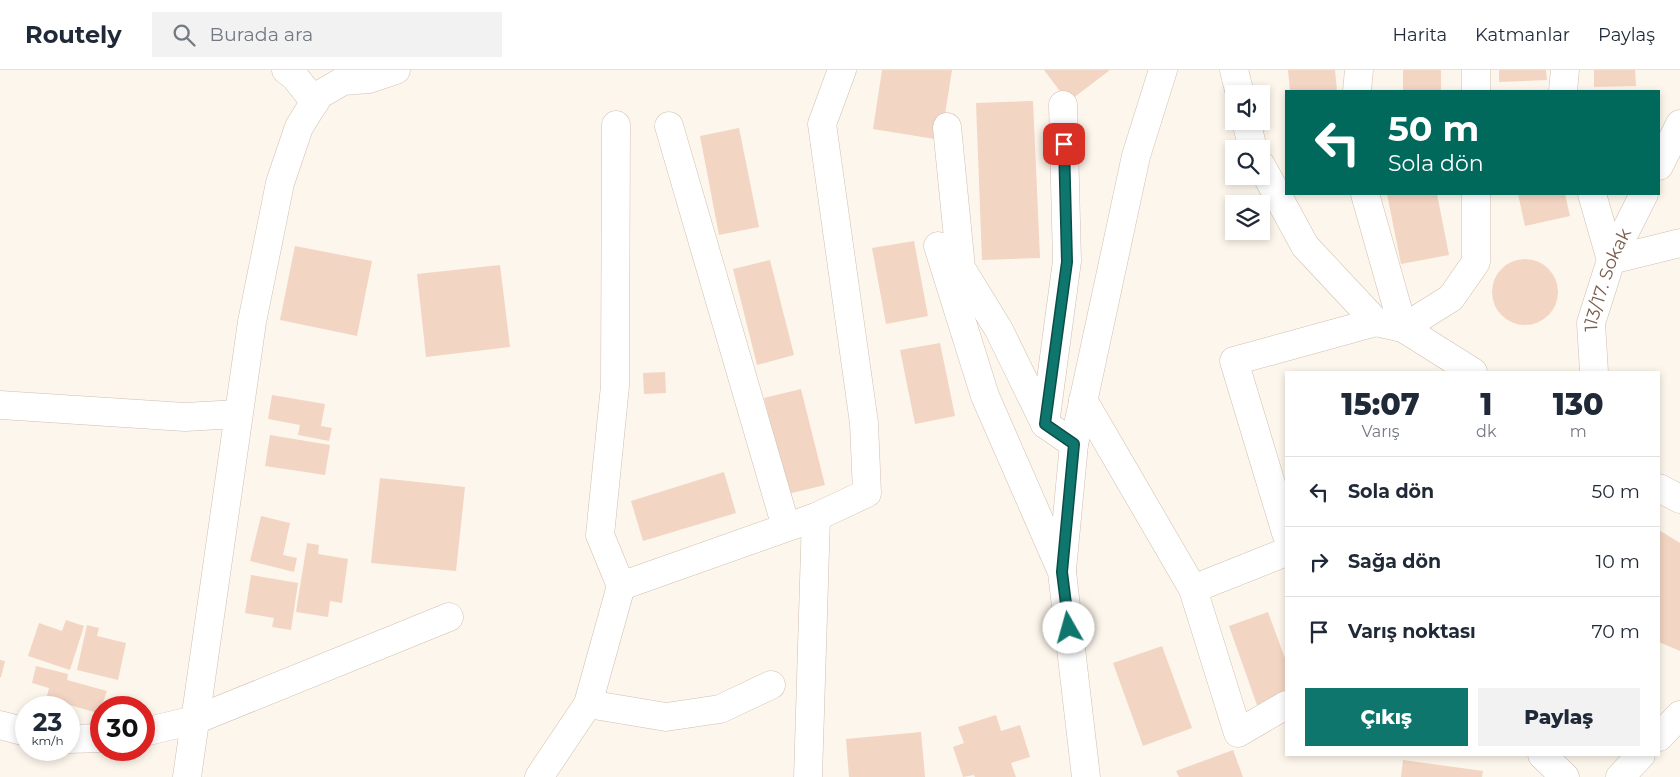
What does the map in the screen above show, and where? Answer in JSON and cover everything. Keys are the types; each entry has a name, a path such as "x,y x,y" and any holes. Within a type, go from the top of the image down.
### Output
{"street":[{"path":"286,70 294,76 315,102"},
{"path":"188,777 252,322 280,184 299,127 319,95 343,81 369,79 396,70"},
{"path":"621,586 816,517 866,493 864,423 822,124 842,70"},
{"path":"1086,777 1062,572 1074,444 1136,156 1163,70"},
{"path":"1234,70 1238,85"},
{"path":"1357,90 1359,70"},
{"path":"1476,70 1476,90"},
{"path":"1563,90 1565,70"},
{"path":"1045,424 1067,262 1063,105"},
{"path":"539,777 588,704 621,586 600,535 615,386 616,124"},
{"path":"1660,164 1680,124"},
{"path":"669,126 786,528"},
{"path":"947,127 961,268 999,330 1045,424 1074,444"},
{"path":"1270,182 1304,246 1376,322"},
{"path":"1365,195 1403,328"},
{"path":"1403,328 1451,298 1476,262 1476,195"},
{"path":"1592,195 1611,260 1680,242"},
{"name":"113/17. Sokak","path":"1594,371 1591,323 1611,260 1644,195"},
{"path":"938,246 985,396 1062,572"},
{"path":"1285,530 1234,362 1376,322 1403,328 1472,371"},
{"path":"1084,400 1193,589 1238,733 1285,707"},
{"path":"0,405 185,417 238,414"},
{"path":"1660,489 1680,499"},
{"path":"808,777 816,517"},
{"path":"1193,589 1285,552"},
{"path":"155,729 196,720 449,617"},
{"path":"588,704 666,718 720,709 771,685"},
{"path":"1660,735 1680,715"},
{"path":"0,725 15,729"},
{"path":"1543,756 1565,777"},
{"path":"1620,777 1640,756"}],"building":[{"path":"882,70 952,70 941,140 873,129"},
{"path":"1044,70 1110,70 1068,102"},
{"path":"1288,70 1335,70 1337,90 1290,90"},
{"path":"1403,70 1441,70 1441,90 1403,90"},
{"path":"1499,70 1546,70 1547,80 1499,82"},
{"path":"1594,70 1635,70 1636,86 1594,87"},
{"path":"1033,101 1040,258 982,260 976,103"},
{"path":"739,128 759,227 719,235 700,136"},
{"path":"1387,195 1437,195 1449,255 1401,264"},
{"path":"1518,195 1565,195 1570,216 1525,226"},
{"path":"914,241 928,316 886,324 872,248"},
{"path":"295,246 372,261 357,336 280,320"},
{"path":"1525,259 1538,262 1548,269 1555,279 1558,292 1555,305 1548,315 1538,322 1525,325 1512,322 1502,315 1495,305 1492,292 1495,279 1502,269 1512,262"},
{"path":"770,260 794,355 757,365 733,269"},
{"path":"500,265 510,347 426,357 417,274"},
{"path":"940,343 955,416 915,424 900,350"},
{"path":"665,372 666,393 644,394 643,373"},
{"path":"801,389 825,485 788,494 764,398"},
{"path":"272,395 325,404 321,426 332,428 329,441 298,435 300,425 268,419"},
{"path":"270,435 330,445 325,475 265,466"},
{"path":"724,472 736,513 643,541 631,501"},
{"path":"380,478 465,487 456,571 371,563"},
{"path":"261,516 290,523 283,555 297,558 294,572 250,561"},
{"path":"1660,531 1680,543 1680,651 1660,642"},
{"path":"307,543 319,545 318,554 348,559 342,603 330,601 328,617 296,612"},
{"path":"251,575 298,583 291,630 272,627 274,618 245,613"},
{"path":"1268,612 1285,658 1285,695 1257,705 1229,626"},
{"path":"66,620 84,626 70,670 28,656 39,623 62,631"},
{"path":"87,625 99,628 97,636 126,643 118,680 77,670"},
{"path":"1162,646 1192,728 1143,746 1113,663"},
{"path":"0,660 5,661 1,677 0,677"},
{"path":"36,666 68,674 67,680 107,691 105,696 90,696 90,711 80,708 80,696 47,696 49,688 32,683"},
{"path":"996,715 1001,731 1020,725 1030,757 1011,763 1016,777 975,777 974,775 963,777 953,747 964,743 958,727"},
{"path":"921,732 925,777 849,777 846,739"},
{"path":"1233,750 1243,777 1179,777 1176,771"},
{"path":"1403,760 1483,771 1482,777 1401,777"}],"route":[{"path":"1064,144 1067,262 1045,424 1074,444 1062,572 1069,628"}]}
